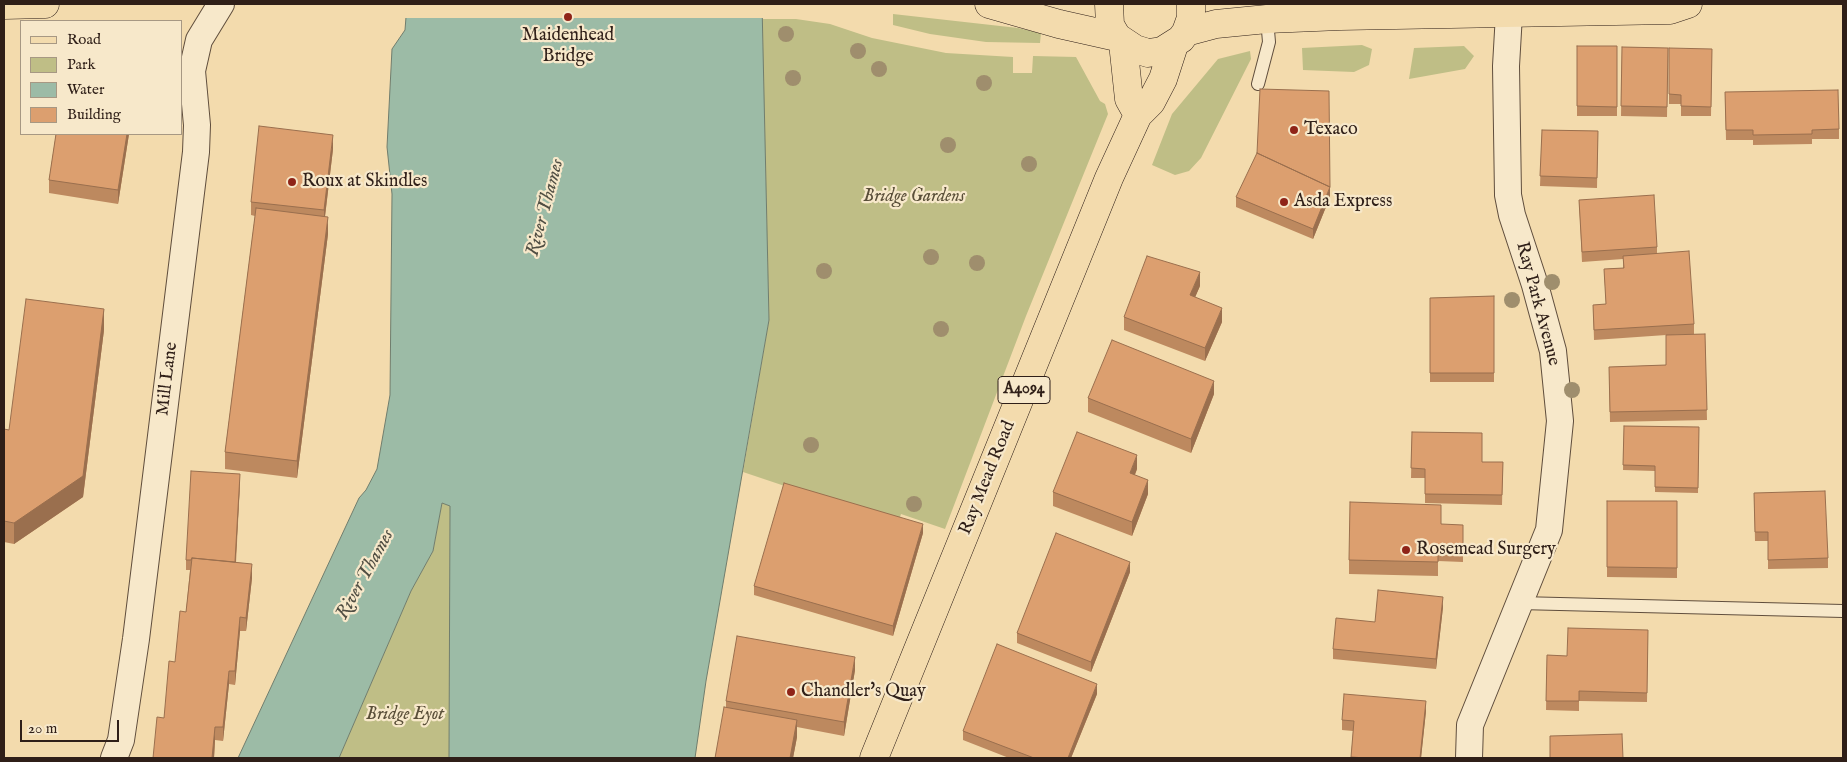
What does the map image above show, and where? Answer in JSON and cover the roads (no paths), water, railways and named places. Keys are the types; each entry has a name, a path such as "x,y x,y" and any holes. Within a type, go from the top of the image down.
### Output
{"main road":[{"path":"4,5 45,4"},
{"path":"990,4 1120,40 1135,49 1148,52 1162,51 1180,38 1216,24 1267,19 1670,10 1688,4"},
{"path":"1109,4 1110,25 1120,40 1129,99 1138,115"},
{"name":"Ray Mead Road","path":"874,758 1109,178 1138,115 1151,102 1163,79 1180,38 1191,18 1191,4"}],"street":[{"name":"Mill Lane","path":"114,758 121,740 136,639 196,152 197,126 193,99 192,71 196,49 204,30 221,4"},
{"name":"Ray Park Avenue","path":"1469,758 1470,726 1549,530 1560,421 1553,351 1535,285 1512,215 1508,195 1506,66 1509,14"}],"lane":[{"path":"1258,84 1269,42 1267,19"},
{"path":"1519,603 1843,611"}],"water":[{"name":"River Thames","path":"407,4 762,4 769,320 706,681 695,758 449,758 450,506 442,503 433,551 411,591 339,758 238,758 359,498 366,490 377,469 390,395 392,194 387,147 392,49 405,30"}],"place":[{"name":"Maidenhead Bridge","path":"568,17"},
{"name":"Texaco","path":"1294,130"},
{"name":"Roux at Skindles","path":"292,182"},
{"name":"Asda Express","path":"1284,202"},
{"name":"Rosemead Surgery","path":"1406,550"},
{"name":"Chandler's Quay","path":"791,692"}],"park label":[{"name":"Bridge Gardens","path":"914,197"},
{"name":"Bridge Eyot","path":"405,715"}]}
